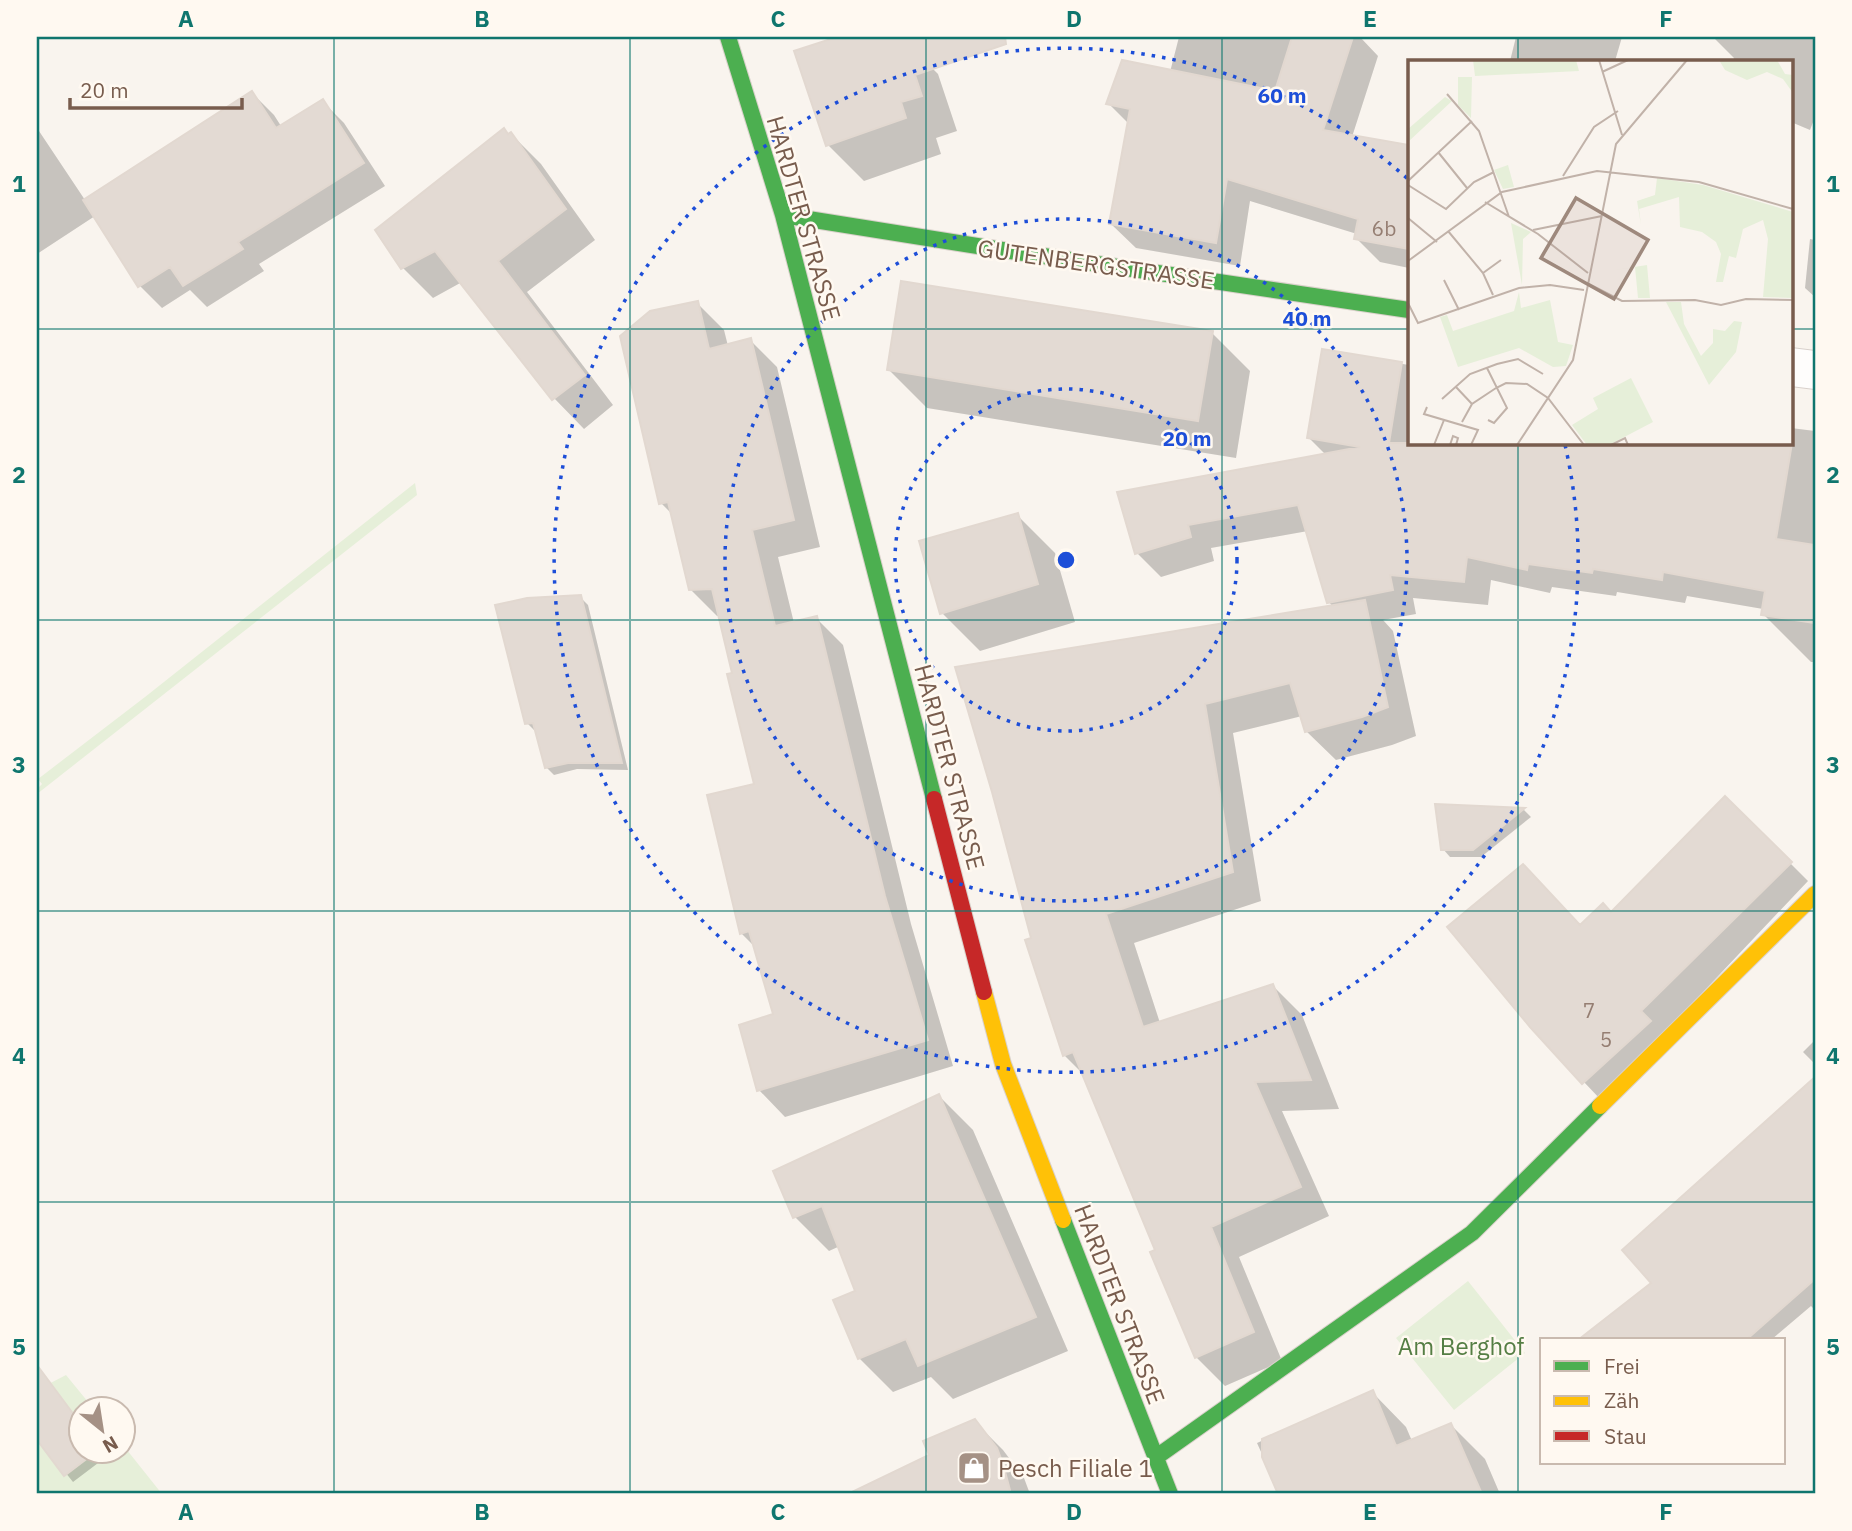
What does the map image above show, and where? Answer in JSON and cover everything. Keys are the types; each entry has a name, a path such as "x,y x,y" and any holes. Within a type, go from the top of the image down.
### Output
{"main road":[{"name":"HARDTER STRASSE","path":"727,37 783,215 1003,1064 1170,1494"},
{"name":"GUTENBERGSTRASSE","path":"783,215 1408,310"},
{"path":"1155,1458 1472,1233 1815,894"}],"street":[{"path":"1792,366 1815,370"}],"green space":[{"path":"415,483 417,495 37,794 37,789 42,784 38,779"},
{"name":"Am Berghof","path":"1468,1281 1525,1353 1454,1410 1396,1338"},
{"path":"66,1375 82,1394 66,1394 66,1464 136,1464 136,1461 162,1494 37,1494 37,1390"}],"building":[{"path":"837,37 1005,37 1006,44 915,75 922,96 901,102 906,118 826,146 794,51"},
{"path":"1292,37 1353,37 1323,130 1408,145 1408,249 1354,239 1358,219 1227,179 1216,243 1109,224 1130,109 1106,104 1122,60 1275,91"},
{"path":"252,91 276,128 323,99 364,163 238,242 243,249 183,286 170,267 138,287 83,200"},
{"path":"504,128 508,134 511,132 566,209 498,261 585,375 552,400 435,251 401,269 375,230"},
{"path":"901,281 1213,331 1198,421 887,370"},
{"path":"698,301 709,349 751,338 794,520 752,530 775,626 817,616 885,896 928,1040 757,1091 739,1025 773,1014 749,931 740,934 707,795 754,784 727,674 732,673 712,589 689,590 668,502 659,504 620,336 650,311"},
{"path":"1322,349 1402,362 1389,443 1792,444 1776,539 1815,545 1815,623 1761,615 1765,591 1663,572 1662,580 1593,569 1592,573 1528,564 1527,570 1467,557 1464,582 1390,575 1393,590 1327,603 1298,505 1188,525 1191,537 1135,554 1117,492 1360,447 1307,438"},
{"path":"1018,513 1038,584 940,614 919,541"},
{"path":"581,595 622,763 568,763 545,768 533,723 525,724 495,605 527,598"},
{"path":"1365,600 1388,707 1305,732 1290,683 1205,704 1233,872 1106,914 1143,1027 1273,984 1311,1080 1255,1082 1301,1187 1211,1227 1254,1332 1195,1358 1150,1252 1155,1250 1073,1052 1063,1056 1025,940 1031,938 955,667"},
{"path":"1725,796 1792,862 1641,1011 1651,1021 1582,1084 1530,1027 1447,927 1523,864 1580,925 1603,903 1611,912"},
{"path":"1435,804 1525,808 1473,850 1441,850"},
{"path":"1815,1077 1815,1279 1748,1338 1581,1338 1651,1283 1622,1250"},
{"path":"939,1094 1036,1317 918,1366 906,1339 858,1359 833,1300 855,1291 822,1206 793,1218 773,1171"},
{"path":"37,1365 66,1404 66,1464 80,1464 64,1476 37,1440"},
{"path":"1373,1390 1396,1446 1451,1423 1482,1494 1278,1494 1262,1457 1262,1439"},
{"path":"975,1419 997,1448 1011,1494 848,1494 929,1455 923,1441"}],"traffic: fast":[{"path":"728,37 783,215 934,799"},
{"path":"783,215 1408,310"},
{"path":"1155,1458 1472,1233 1600,1106"},
{"path":"1063,1220 1170,1494"}],"traffic: slow":[{"path":"1600,1106 1815,894"},
{"path":"984,992 1003,1064 1063,1220"}],"traffic: jam":[{"path":"934,799 984,992"}],"place":[{"name":"Pesch Filiale 1","path":"974,1468"}]}
